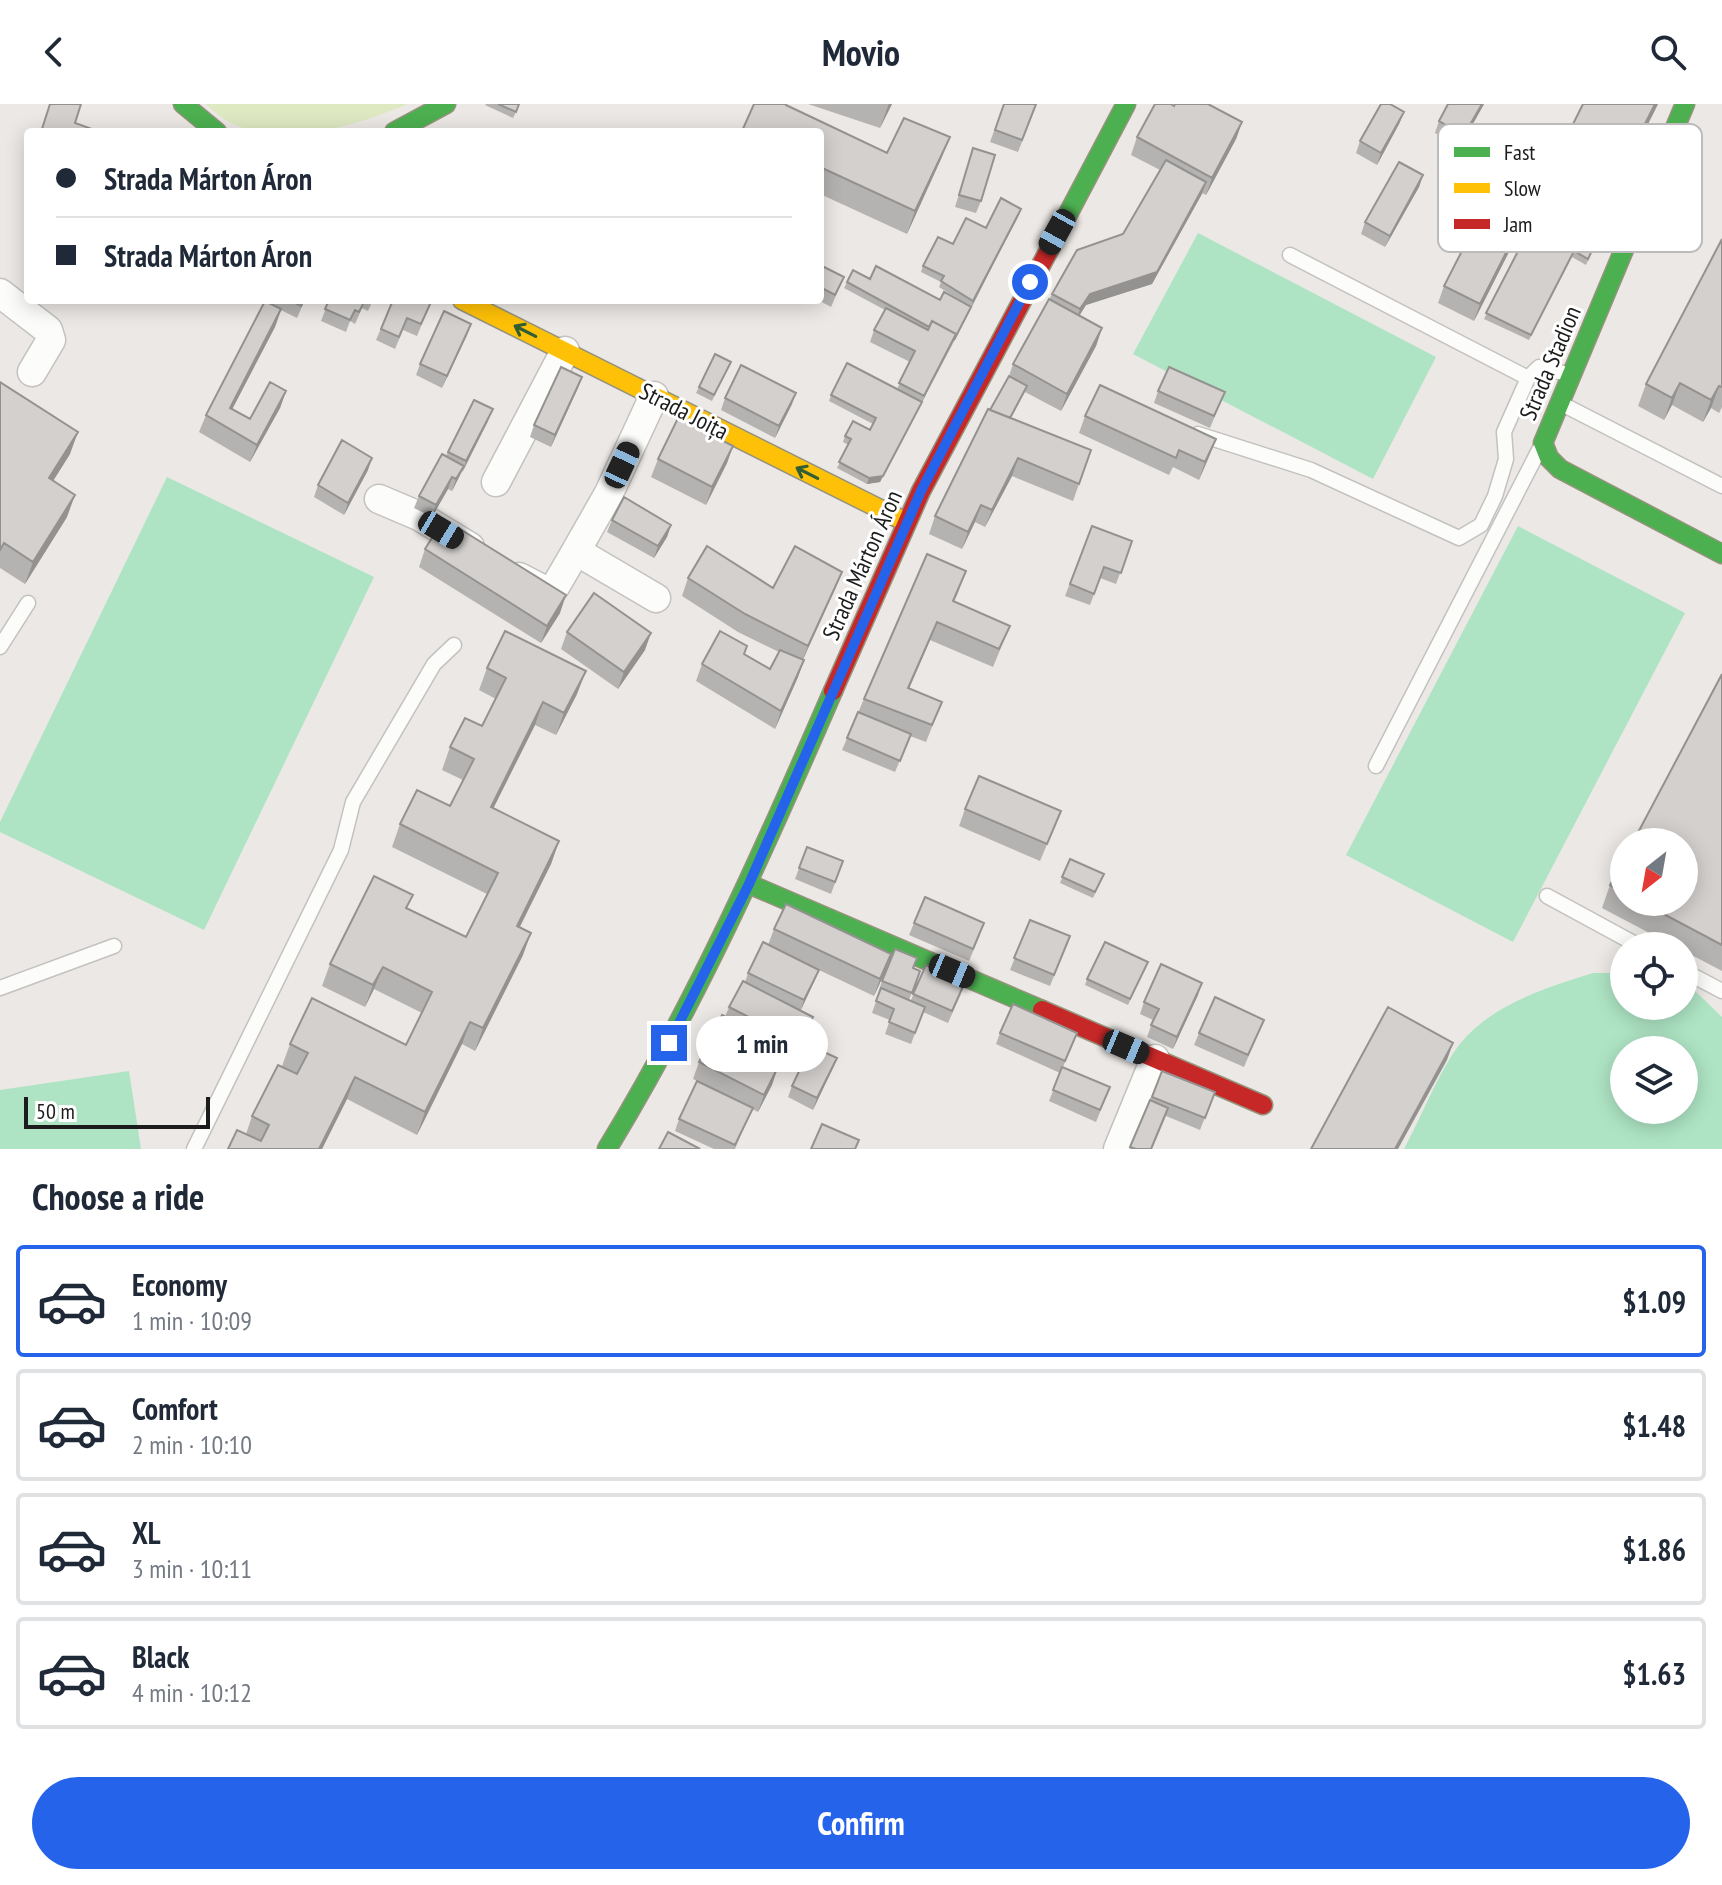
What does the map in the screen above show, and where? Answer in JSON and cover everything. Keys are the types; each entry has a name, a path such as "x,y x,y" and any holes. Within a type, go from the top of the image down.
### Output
{"street":[{"path":"401,128 446,104"},
{"name":"Strada Márton Áron","path":"607,1149 656,1068 749,884 906,522 964,405 1126,104"},
{"name":"Strada Stadion","path":"1677,124 1685,104"},
{"path":"191,116 210,128"},
{"name":"Strada Stadion","path":"1623,252 1543,443 1549,458 1560,469 1722,554"},
{"path":"0,293 48,330 51,340 32,372"},
{"name":"Strada Joița","path":"470,304 906,522"},
{"path":"496,482 565,351"},
{"path":"379,499 419,516 546,591 555,587 609,493 654,396"},
{"path":"576,551 656,598"},
{"path":"749,884 1263,1105"},
{"path":"1118,1149 1155,1059"},
{"name":"Strada Márton Áron","path":"642,1124 656,1068"}],"lane":[{"path":"1290,255 1528,378"},
{"path":"1178,427 1311,470 1459,538 1481,525 1495,496 1506,459 1504,432 1528,378 1539,367 1571,375"},
{"path":"1560,403 1722,486"},
{"path":"1376,766 1504,512 1543,443"},
{"path":"0,647 28,603"},
{"path":"194,1149 341,850 353,802 434,664 454,645"},
{"path":"1547,896 1613,932"},
{"path":"0,988 114,946"},
{"path":"1698,978 1722,991"}],"green space":[{"path":"206,104 407,104 335,128 245,128 226,120"},
{"path":"1198,233 1436,357 1373,479 1133,354"},
{"path":"167,477 374,577 204,930 0,832 0,822"},
{"path":"1518,526 1685,613 1513,942 1346,855"},
{"path":"1593,973 1610,973 1610,1020 1698,1020 1698,994 1722,1017 1722,1149 1404,1149 1459,1045 1503,1008"},
{"path":"129,1071 141,1149 0,1149 0,1090"}],"building":[{"path":"50,104 81,104 75,123 89,128 42,128"},
{"path":"498,104 519,104 516,112"},
{"path":"754,104 786,104 887,153 904,118 950,137 915,211 824,169 824,128 743,128"},
{"path":"1004,104 1036,104 1022,140 995,130"},
{"path":"1155,104 1208,104 1242,122 1212,178 1137,137"},
{"path":"1381,104 1390,104 1404,112 1381,153 1360,141"},
{"path":"1448,104 1482,104 1470,124 1444,124 1439,121"},
{"path":"1583,104 1655,104 1645,124 1573,124"},
{"path":"973,148 995,155 981,201 959,195"},
{"path":"1166,160 1206,182 1157,272 1090,294 1080,309 1052,294 1077,250 1123,234"},
{"path":"1399,162 1423,175 1390,236 1365,222"},
{"path":"1001,198 1021,209 973,301 941,281 944,276 923,266 938,237 953,244 966,218 986,228"},
{"path":"1722,239 1722,387 1719,386 1711,400 1680,383 1672,398 1646,384"},
{"path":"1461,252 1506,252 1480,304 1444,286"},
{"path":"1518,252 1573,252 1531,335 1486,313"},
{"path":"1576,252 1591,252 1588,259"},
{"path":"876,266 940,300 944,292 971,307 954,340 956,334 932,321 929,327 847,282 853,270 870,279"},
{"path":"824,267 844,277 835,295 824,289"},
{"path":"1049,299 1102,328 1067,394 1013,364"},
{"path":"263,304 281,309 230,408 250,419 270,382 286,391 257,445 206,415"},
{"path":"327,304 363,304 359,312 355,310 350,320 325,309"},
{"path":"391,304 430,304 421,324 407,318 399,337 381,329"},
{"path":"886,308 928,330 932,321 956,334 924,396 899,383 915,351 874,330"},
{"path":"444,311 471,324 447,376 420,364"},
{"path":"715,354 731,362 714,395 699,387"},
{"path":"847,363 922,402 883,476 869,478 839,462 851,439 845,436 853,421 870,430 876,418 831,395"},
{"path":"741,365 796,393 779,426 725,398"},
{"path":"561,367 582,377 555,435 534,425"},
{"path":"1169,367 1225,392 1214,416 1158,391"},
{"path":"1009,376 1027,386 1010,418 990,410"},
{"path":"0,382 78,432 49,478 75,495 33,562 4,543 0,550"},
{"path":"1100,385 1216,439 1205,462 1179,450 1176,458 1085,416"},
{"path":"474,400 493,409 466,461 448,452"},
{"path":"988,409 1091,450 1079,484 1018,458 992,510 981,505 968,532 935,516"},
{"path":"678,418 733,446 712,487 658,459"},
{"path":"342,440 372,458 348,503 318,485"},
{"path":"442,454 464,466 456,479 452,477 436,505 419,496"},
{"path":"624,497 671,525 658,546 612,520"},
{"path":"444,519 566,595 547,626 425,549"},
{"path":"1092,526 1132,541 1121,573 1104,567 1094,594 1070,584"},
{"path":"707,546 773,588 795,546 842,572 808,646 745,614 688,578"},
{"path":"927,554 966,571 953,601 1010,626 999,649 937,622 908,688 942,702 932,725 864,699"},
{"path":"594,593 651,633 624,672 567,632"},
{"path":"505,631 586,671 564,713 543,702 491,807 559,841 517,926 531,933 483,1028 470,1022 425,1112 355,1077 319,1149 228,1149 237,1130 261,1141 269,1125 252,1116 278,1065 297,1074 308,1053 290,1044 312,998 406,1045 432,992 383,967 373,985 330,964 374,876 413,895 406,908 466,937 498,873 400,824 417,790 450,806 474,759 450,747 465,718 482,726 506,678 487,668"},
{"path":"720,631 747,646 744,654 770,669 780,650 804,660 781,711 702,664"},
{"path":"1722,674 1722,945 1667,916 1698,916 1698,828 1640,828"},
{"path":"858,712 911,734 900,761 847,738"},
{"path":"979,776 1061,811 1047,844 965,809"},
{"path":"807,847 843,861 835,882 799,868"},
{"path":"1070,859 1104,874 1095,892 1062,877"},
{"path":"925,897 984,923 973,949 914,923"},
{"path":"786,904 891,954 880,979 774,929"},
{"path":"1030,920 1070,936 1054,975 1014,958"},
{"path":"763,942 819,970 804,1000 748,973"},
{"path":"1105,942 1148,962 1130,999 1087,979"},
{"path":"895,949 917,958 913,968 920,971 912,993 882,981"},
{"path":"1161,964 1202,983 1177,1037 1151,1025 1159,1009 1144,1002"},
{"path":"926,965 965,982 952,1011 913,994"},
{"path":"743,981 813,1017 800,1043 729,1007"},
{"path":"881,988 925,1007 915,1033 889,1022 894,1009 876,1001"},
{"path":"1215,997 1264,1020 1248,1055 1199,1033"},
{"path":"1013,1004 1077,1033 1065,1061 1000,1033"},
{"path":"1388,1007 1453,1043 1395,1149 1311,1149"},
{"path":"722,1015 763,1036 754,1055 778,1067 764,1095 699,1062"},
{"path":"811,1046 837,1058 817,1098 792,1086"},
{"path":"1062,1067 1110,1087 1100,1110 1053,1090"},
{"path":"1162,1071 1215,1092 1205,1118 1152,1097"},
{"path":"697,1081 753,1108 735,1145 679,1119"},
{"path":"1150,1100 1168,1108 1151,1149 1130,1147"},
{"path":"822,1124 859,1140 855,1149 811,1149"},
{"path":"668,1132 700,1149 659,1149"}],"traffic: fast":[{"path":"183,104 212,128"},
{"path":"401,128 446,104"},
{"path":"1049,250 1126,104"},
{"path":"1677,124 1685,104"},
{"path":"1623,252 1543,443 1549,458 1560,469 1722,554"},
{"path":"607,1149 700,981 833,691"},
{"path":"749,884 1042,1010"}],"traffic: slow":[{"path":"470,304 906,522"}],"traffic: jam":[{"path":"833,691 921,491 1049,250"},
{"path":"1042,1010 1263,1105"}],"route":[{"path":"669,1043 749,884 906,522 1030,282"}]}
